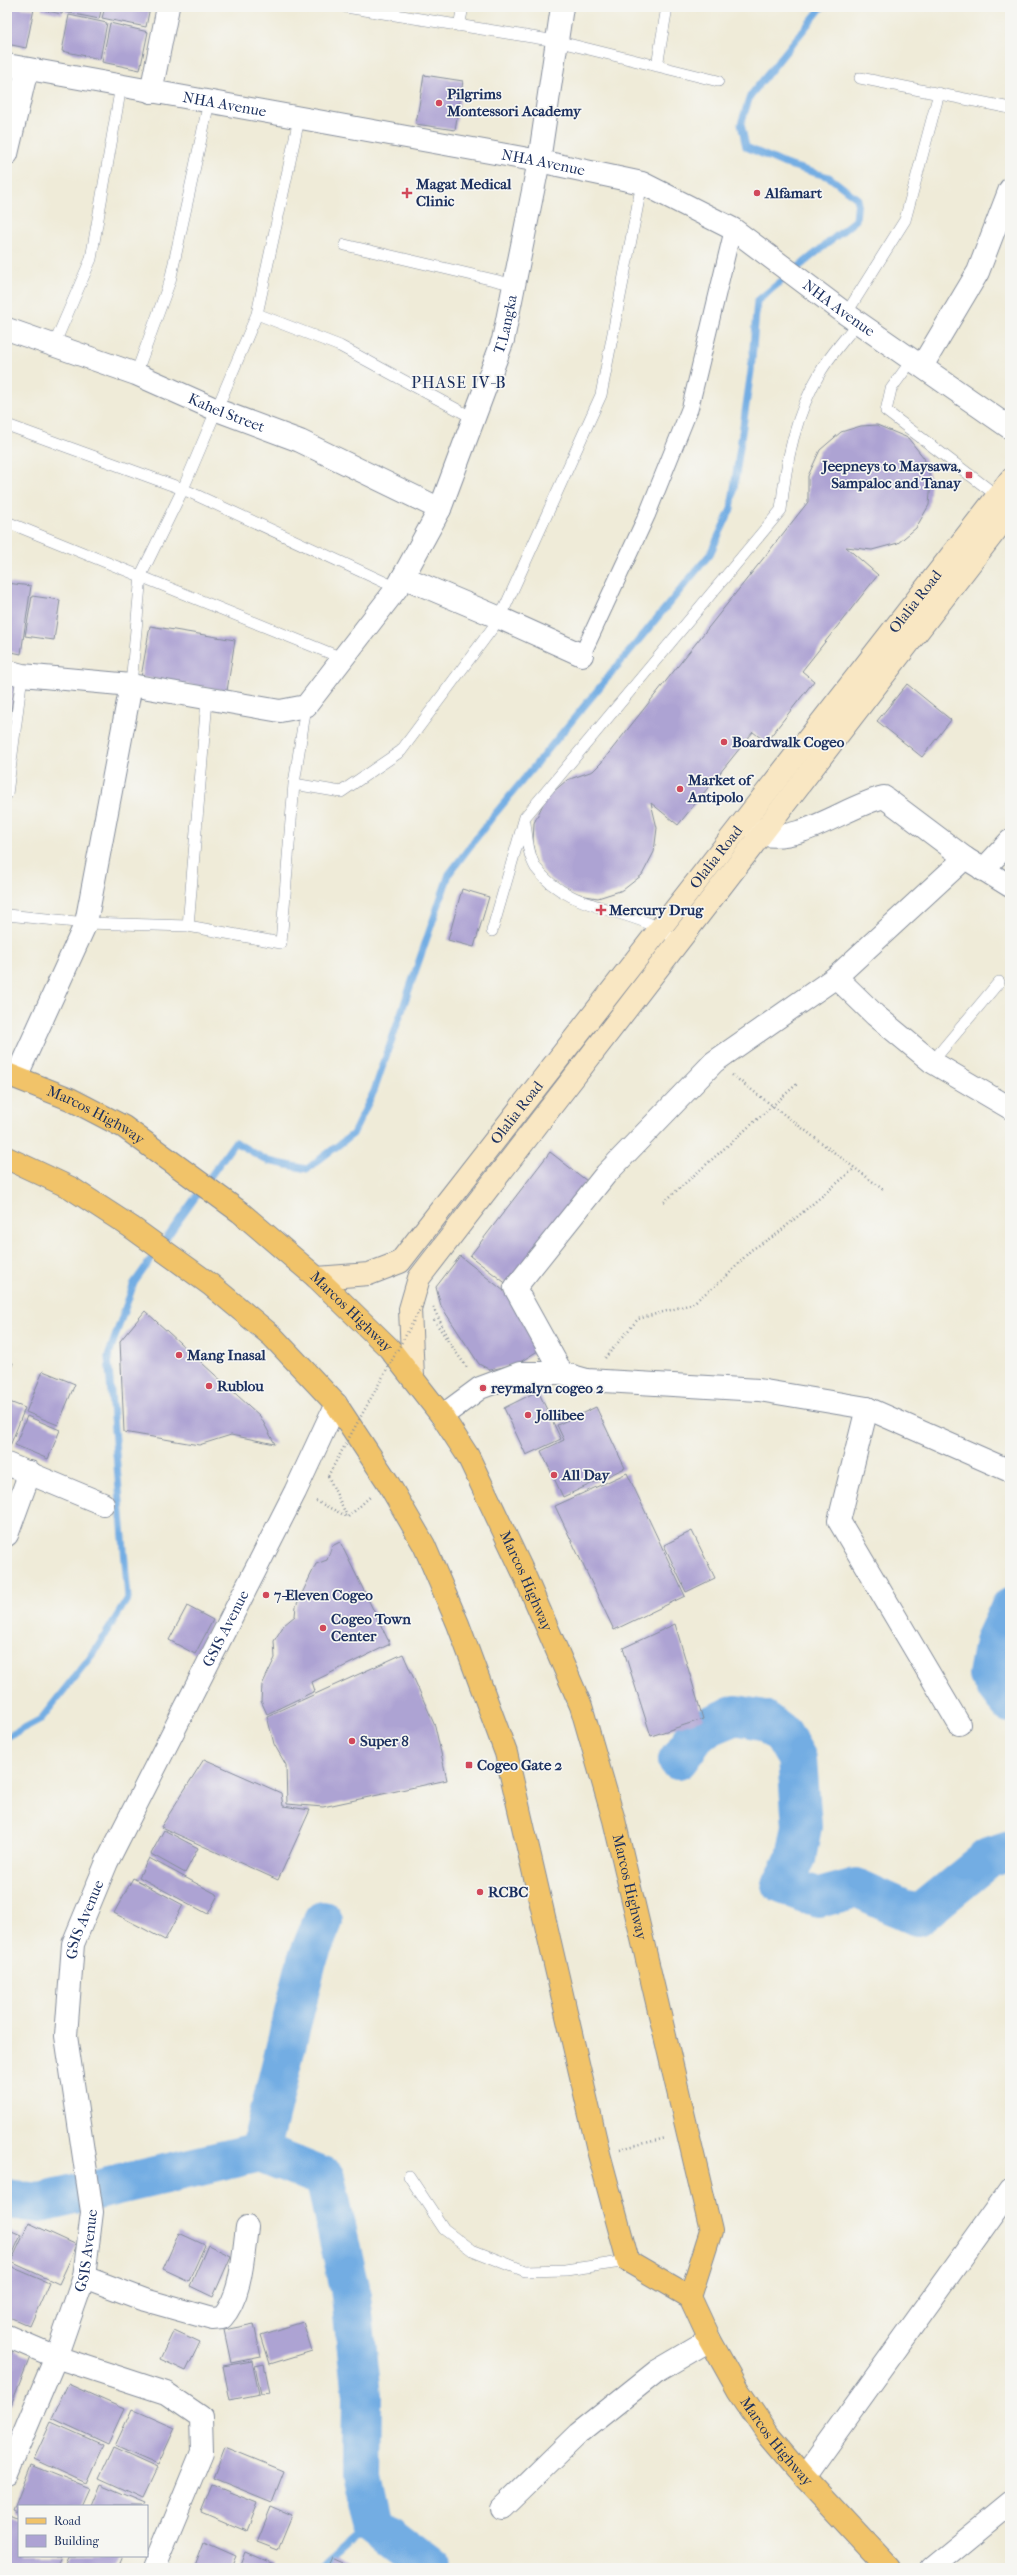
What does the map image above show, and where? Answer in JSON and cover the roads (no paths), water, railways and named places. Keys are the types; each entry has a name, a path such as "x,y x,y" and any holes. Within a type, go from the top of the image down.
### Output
{"main road":[{"name":"Olalia Road","path":"318,1278 369,1274 400,1262 659,928 744,821 1007,499"},
{"name":"Olalia Road","path":"413,1377 410,1309 420,1278 763,835 1007,499"},
{"name":"Marcos Highway","path":"12,1075 70,1099 124,1127 218,1196 318,1278 389,1348 442,1416 468,1456 523,1572 581,1706 614,1820 711,2231 690,2297 710,2340 738,2390 770,2437 882,2566"},
{"path":"7,1158 71,1188 131,1227 168,1253 272,1336 336,1404 387,1481 424,1545 458,1624 506,1753 599,2154 628,2261 690,2297"}],"street":[{"path":"151,92 168,7"},
{"name":"T.Langka","path":"306,706 400,583 440,509 503,340 539,161 562,7"},
{"path":"7,154 17,67"},
{"name":"NHA Avenue","path":"17,67 539,161 642,182 733,229 852,318 1010,428"},
{"path":"917,363 978,272 1010,189"},
{"path":"400,583 500,618 582,655 647,514 690,408 733,229"},
{"name":"Kahel Street","path":"7,329 136,374 216,410 300,441 440,509"},
{"path":"14,673 131,685 207,700 280,711 306,706"},
{"path":"12,1075 86,923 131,685"},
{"path":"744,821 763,835 797,833 866,801 884,797 974,864 1010,886"},
{"path":"562,1372 515,1288 606,1174 714,1062 836,977 974,864 1010,841"},
{"path":"836,977 875,1015 932,1062 1010,1108"},
{"path":"442,1416 480,1388 520,1373 562,1372 587,1380 759,1390 867,1408 1010,1471"},
{"name":"GSIS Avenue","path":"7,2473 56,2357 84,2277 92,2212 66,2036 73,1944 107,1862 295,1492 336,1404"},
{"path":"867,1408 839,1521 959,1724"},
{"path":"7,1464 30,1472 103,1504"},
{"path":"7,1535 30,1472"},
{"path":"804,2477 1010,2190"},
{"path":"84,2277 145,2300 212,2319 222,2318 228,2312 236,2290 247,2227"},
{"path":"7,2336 56,2357 166,2392 201,2417 202,2452 154,2568"},
{"path":"502,2508 578,2434 657,2371 710,2340"},
{"path":"931,2568 1010,2503"}],"lane":[{"path":"346,7 374,9 459,26 556,41 718,81"},
{"path":"459,26 463,7"},
{"path":"657,66 667,7"},
{"path":"860,78 1010,108"},
{"path":"54,345 91,259 121,86"},
{"path":"492,931 525,817 781,510 786,464 798,421 821,370 852,318 905,220 939,93"},
{"path":"136,374 170,281 209,102"},
{"path":"131,685 141,575 183,489 257,314 299,119"},
{"path":"294,784 340,792 401,751 500,618 602,395 642,182"},
{"path":"345,245 515,285"},
{"path":"257,314 340,346 473,418"},
{"path":"917,363 891,389 886,411 1007,499"},
{"path":"7,425 183,489 400,583"},
{"path":"7,522 141,575 342,658"},
{"path":"7,794 14,673"},
{"path":"188,926 207,700"},
{"path":"7,914 86,923 188,926 281,943 294,784 306,706"},
{"path":"525,817 530,853 536,867 549,881 587,903 659,928 679,943"},
{"path":"932,1062 999,982"},
{"path":"409,2176 444,2229 472,2250 525,2271 566,2270 628,2261"}],"waterway":[{"path":"7,1737 41,1719 95,1651 128,1598 108,1357 134,1283 235,1142 268,1161 307,1169 353,1134 374,1091 449,874 494,815 710,554 731,509 751,371 757,301 856,220 858,199 829,177 785,164 746,147 741,124 750,96 822,7"},
{"path":"1010,1608 994,1642 988,1675 1010,1704"},
{"path":"678,1760 700,1730 736,1715 763,1720 783,1735 797,1759 802,1826 796,1858 782,1884 819,1898 856,1888 918,1916 989,1858 1010,1851"},
{"path":"260,2152 307,1960 323,1921"},
{"path":"7,2199 40,2203 260,2152 325,2178 350,2288 362,2395 361,2473 372,2524 430,2568"},
{"path":"322,2568 372,2524"}],"place":[{"name":"Pilgrims Montessori Academy","path":"439,103"},
{"name":"Magat Medical Clinic","path":"407,193"},
{"name":"Alfamart","path":"757,193"},
{"name":"Jeepneys to Maysawa, Sampaloc and Tanay","path":"969,475"},
{"name":"Boardwalk Cogeo","path":"724,742"},
{"name":"Market of Antipolo","path":"680,789"},
{"name":"Mercury Drug","path":"601,910"},
{"name":"Mang Inasal","path":"179,1355"},
{"name":"Rublou","path":"209,1386"},
{"name":"reymalyn cogeo 2","path":"483,1388"},
{"name":"Jollibee","path":"528,1415"},
{"name":"All Day","path":"554,1475"},
{"name":"7-Eleven Cogeo","path":"266,1595"},
{"name":"Cogeo Town Center","path":"323,1628"},
{"name":"Super 8","path":"352,1741"},
{"name":"Cogeo Gate 2","path":"469,1765"},
{"name":"RCBC","path":"480,1892"}],"district":[{"name":"PHASE IV-B","path":"459,382"}]}
